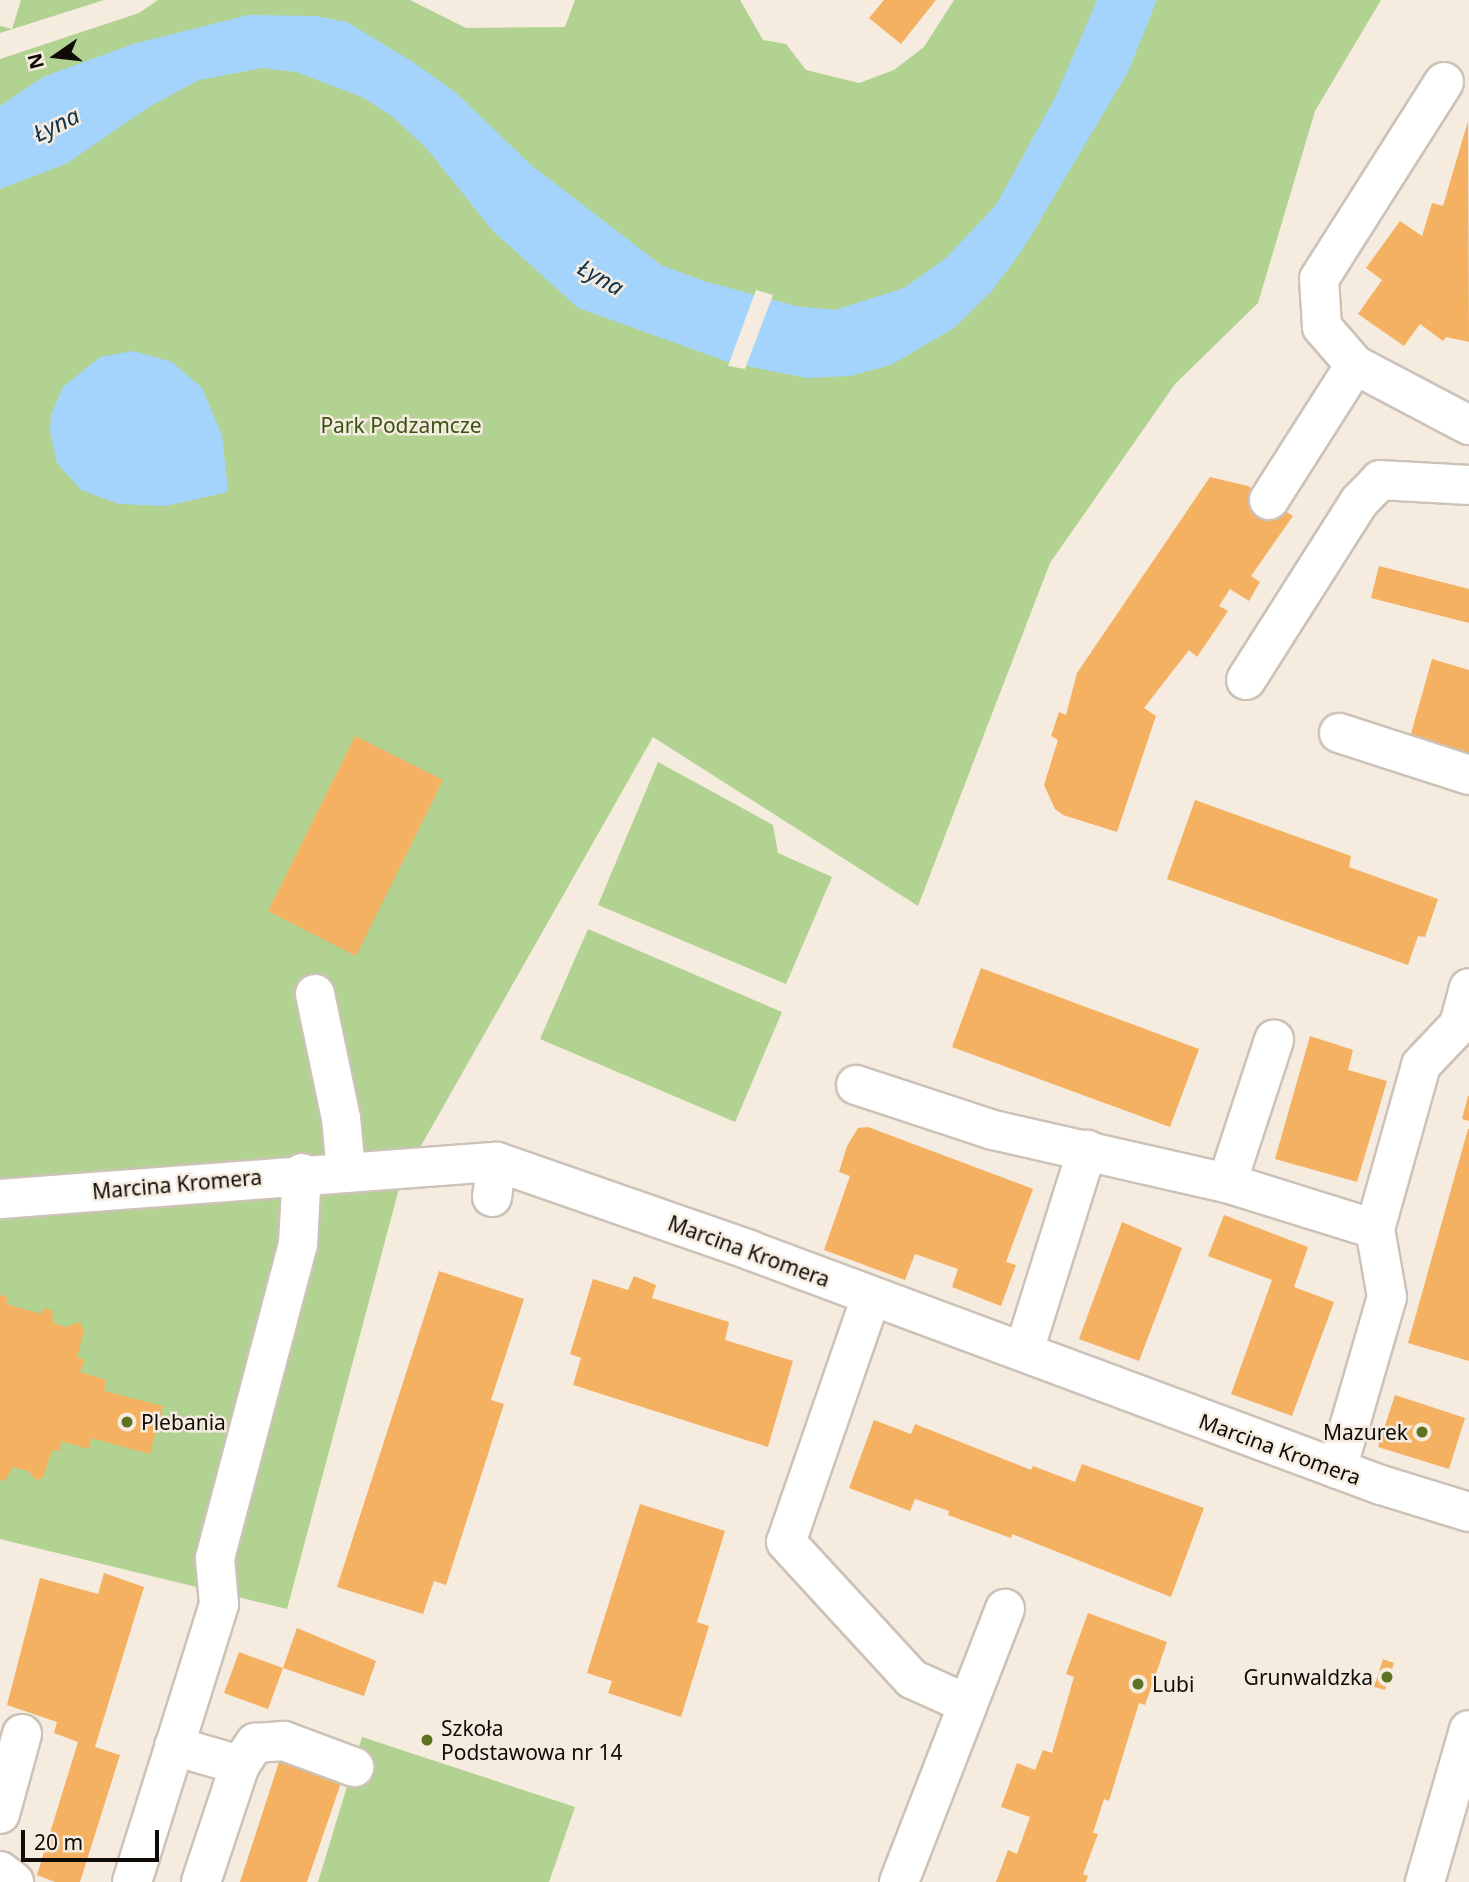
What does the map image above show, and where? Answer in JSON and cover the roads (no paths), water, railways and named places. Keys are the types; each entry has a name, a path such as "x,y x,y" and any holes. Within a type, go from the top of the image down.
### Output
{"street":[{"path":"1444,82 1319,279 1322,327 1355,365 1469,425"},
{"path":"1269,500 1355,365"},
{"path":"1246,680 1359,502 1380,480 1469,485"},
{"path":"1339,733 1469,775"},
{"path":"1337,1469 1387,1297 1375,1229 1420,1065 1459,1025 1469,988"},
{"path":"315,994 341,1118 346,1171"},
{"path":"1227,1183 1274,1040"},
{"path":"856,1085 993,1130 1227,1183 1375,1229"},
{"path":"1024,1351 1087,1150"},
{"name":"Marcina Kromera","path":"0,1199 346,1171 494,1179 870,1297 1024,1351 1074,1374 1284,1450 1469,1512"},
{"path":"132,1882 219,1605 215,1558 298,1244 302,1173"},
{"path":"870,1297 786,1542 912,1679 967,1704"},
{"path":"899,1882 1004,1609"},
{"path":"1425,1882 1463,1780 1469,1730"},
{"path":"0,1814 22,1734"},
{"path":"201,1882 240,1765 255,1743 284,1741 354,1767"},
{"path":"174,1746 240,1765"},
{"path":"0,1871 14,1882"}],"water":[{"name":"Łyna","path":"1097,0 1157,0 1128,72 1023,249 990,293 954,328 891,365 850,376 806,378 728,362 578,308 492,230 427,149 393,117 362,97 296,72 262,68 199,80 149,107 66,164 0,189 0,106 43,77 133,44 248,15 315,16 347,22 413,62 454,91 530,164 661,265 704,281 796,306 835,310 904,288 946,258 996,205 1056,96"},
{"path":"133,351 172,362 202,388 222,435 228,492 166,506 119,504 81,490 57,463 50,432 51,415 63,387 100,357"}],"place":[{"name":"Plebania","path":"127,1422"},
{"name":"Mazurek","path":"1422,1432"},
{"name":"Grunwaldzka","path":"1387,1677"},
{"name":"Lubi","path":"1138,1684"},
{"name":"Szkoła Podstawowa nr 14","path":"427,1740"}],"park label":[{"name":"Park Podzamcze","path":"401,425"}]}
